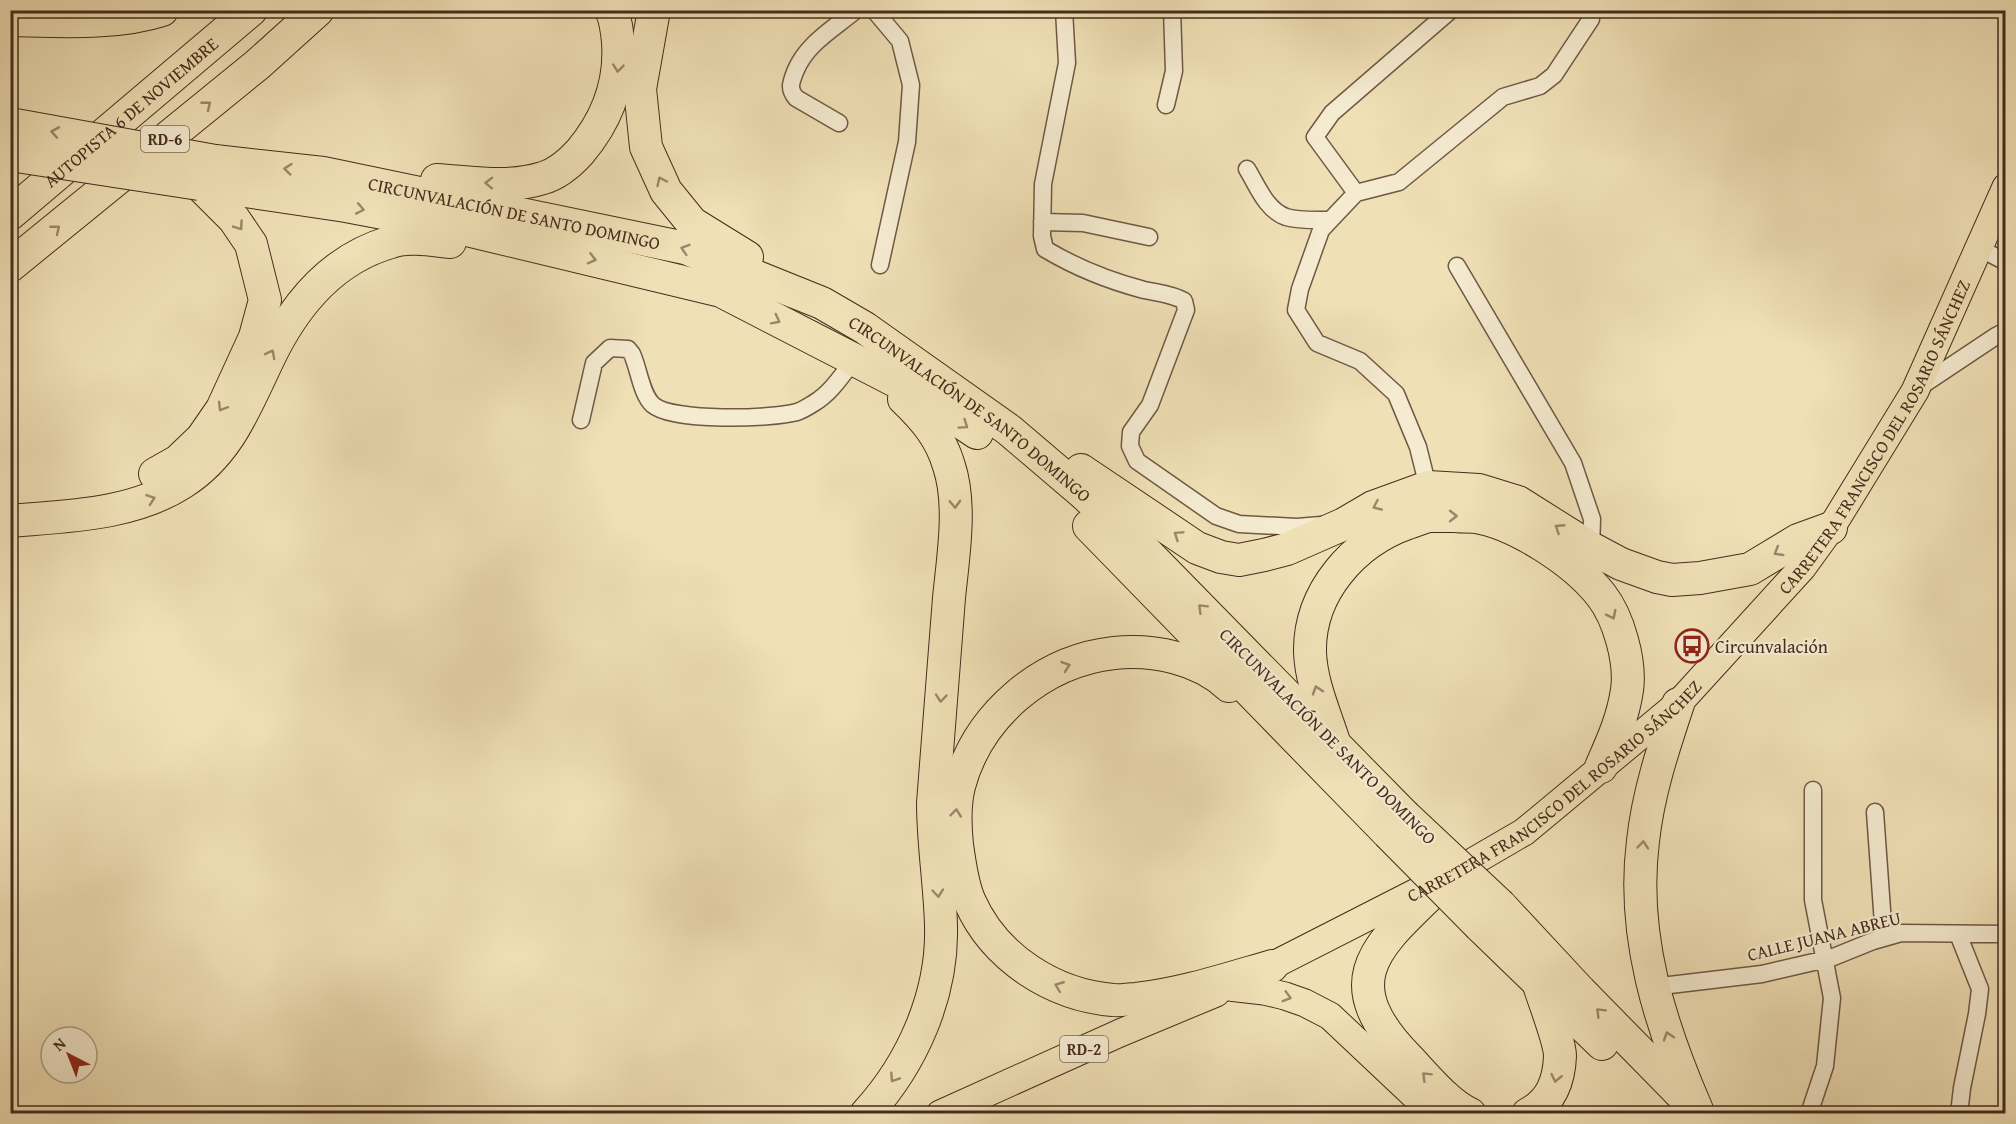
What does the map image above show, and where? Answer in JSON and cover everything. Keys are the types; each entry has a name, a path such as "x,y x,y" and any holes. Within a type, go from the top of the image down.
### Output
{"highway":[{"path":"10,20 81,20 150,14 162,10"},
{"name":"AUTOPISTA 6 DE NOVIEMBRE","path":"10,214 251,10"},
{"path":"323,173 481,183 521,183 545,177 570,162 591,139 606,115 615,88 619,62 615,18 611,10"},
{"path":"654,10 640,89 646,147 666,191 693,223 822,303"},
{"name":"RD-6","path":"10,266 257,65 318,11"},
{"name":"CIRCUNVALACIÓN DE SANTO DOMINGO","path":"10,124 346,206 550,248 721,291 911,389 994,445 1049,487 1300,742 1396,824 1490,916 1580,992 1690,1112"},
{"name":"CIRCUNVALACIÓN DE SANTO DOMINGO","path":"10,155 207,173 323,173 685,248 822,303 865,328 1009,430 1141,547 1335,746 1396,824"},
{"path":"10,499 41,502 84,496 148,478 178,461 202,438 222,409 255,337 265,300 251,244 207,173"},
{"path":"10,521 106,511 154,499 184,483 210,461 234,431 290,319 313,289 335,270 362,253 392,241 422,240 550,248"},
{"path":"854,360 872,378 902,398 924,417 939,439 950,466 955,513 933,803 933,839 941,927 939,964 919,1035 903,1065 879,1100 866,1113"},
{"path":"1009,430 1037,438 1197,548 1221,557 1239,560 1294,546 1344,524 1373,507 1428,487 1479,490 1518,502 1590,548 1621,564 1672,580 1700,578 1750,569 1798,540 1831,528"},
{"path":"1335,746 1312,674 1312,630 1323,596 1342,567 1368,543 1395,528 1428,516 1475,517 1505,526 1541,545 1577,571 1602,596 1616,621 1625,650 1627,688 1619,726 1601,767"},
{"path":"1272,966 1155,997 1115,1000 1079,995 1041,979 1012,958 988,931 970,902 960,866 954,821 959,787 973,749 994,717 1022,691 1054,670 1097,655 1133,651 1166,655 1199,666 1223,680 1300,742"},
{"path":"1678,704 1658,762 1649,801 1642,842 1640,887 1642,936 1653,987 1690,1112"},
{"path":"1450,875 1384,941 1373,960 1366,984 1370,1004 1393,1043 1439,1090 1470,1113"},
{"name":"CIRCUNVALACIÓN DE SANTO DOMINGO","path":"1490,916 1538,981 1690,1112"},
{"path":"1527,1113 1537,1109 1553,1093 1560,1055 1538,981"}],"main road":[{"name":"CARRETERA FRANCISCO DEL ROSARIO SÁNCHEZ","path":"940,1113 1229,987 1486,856 1524,832 1678,704 1802,568 1831,528 1915,391 2006,187"},
{"path":"1229,987 1285,996 1330,1016 1434,1113"}],"street":[{"path":"839,123 796,98 791,92 790,84 799,61 806,51 856,10"},
{"path":"874,10 900,41 911,86 907,142 880,265"},
{"path":"1064,10 1067,63 1043,184 1042,236 1045,249 1106,278 1175,296 1184,301 1186,309 1150,405 1131,432 1130,447 1137,461 1216,516 1239,524 1297,527 1344,524"},
{"path":"1166,105 1174,71 1172,10"},
{"path":"1356,193 1315,136 1332,113 1451,10"},
{"path":"1428,487 1418,447 1396,394 1360,361 1317,343 1296,310 1300,289 1321,230 1356,193 1399,182 1503,97 1546,83 1554,75 1591,19 1591,10"},
{"path":"1247,169 1263,197 1275,211 1288,217 1330,220"},
{"path":"1042,222 1083,223 1149,237"},
{"path":"1979,248 2006,262"},
{"path":"1457,266 1574,463 1592,519 1590,548"},
{"path":"1915,391 2006,331"},
{"path":"581,420 594,363 610,348 628,349 632,354 651,403 659,410 690,417 763,416 798,411 815,402 832,388 854,360"},
{"path":"1809,1113 1825,1066 1832,998 1813,900 1813,790"},
{"path":"1875,812 1884,938"},
{"name":"CALLE JUANA ABREU","path":"1653,987 1762,974 1823,960 1901,933 2006,934"},
{"path":"1958,934 1980,989 1959,1113"}],"place":[{"name":"Circunvalación","path":"1692,646"}]}
